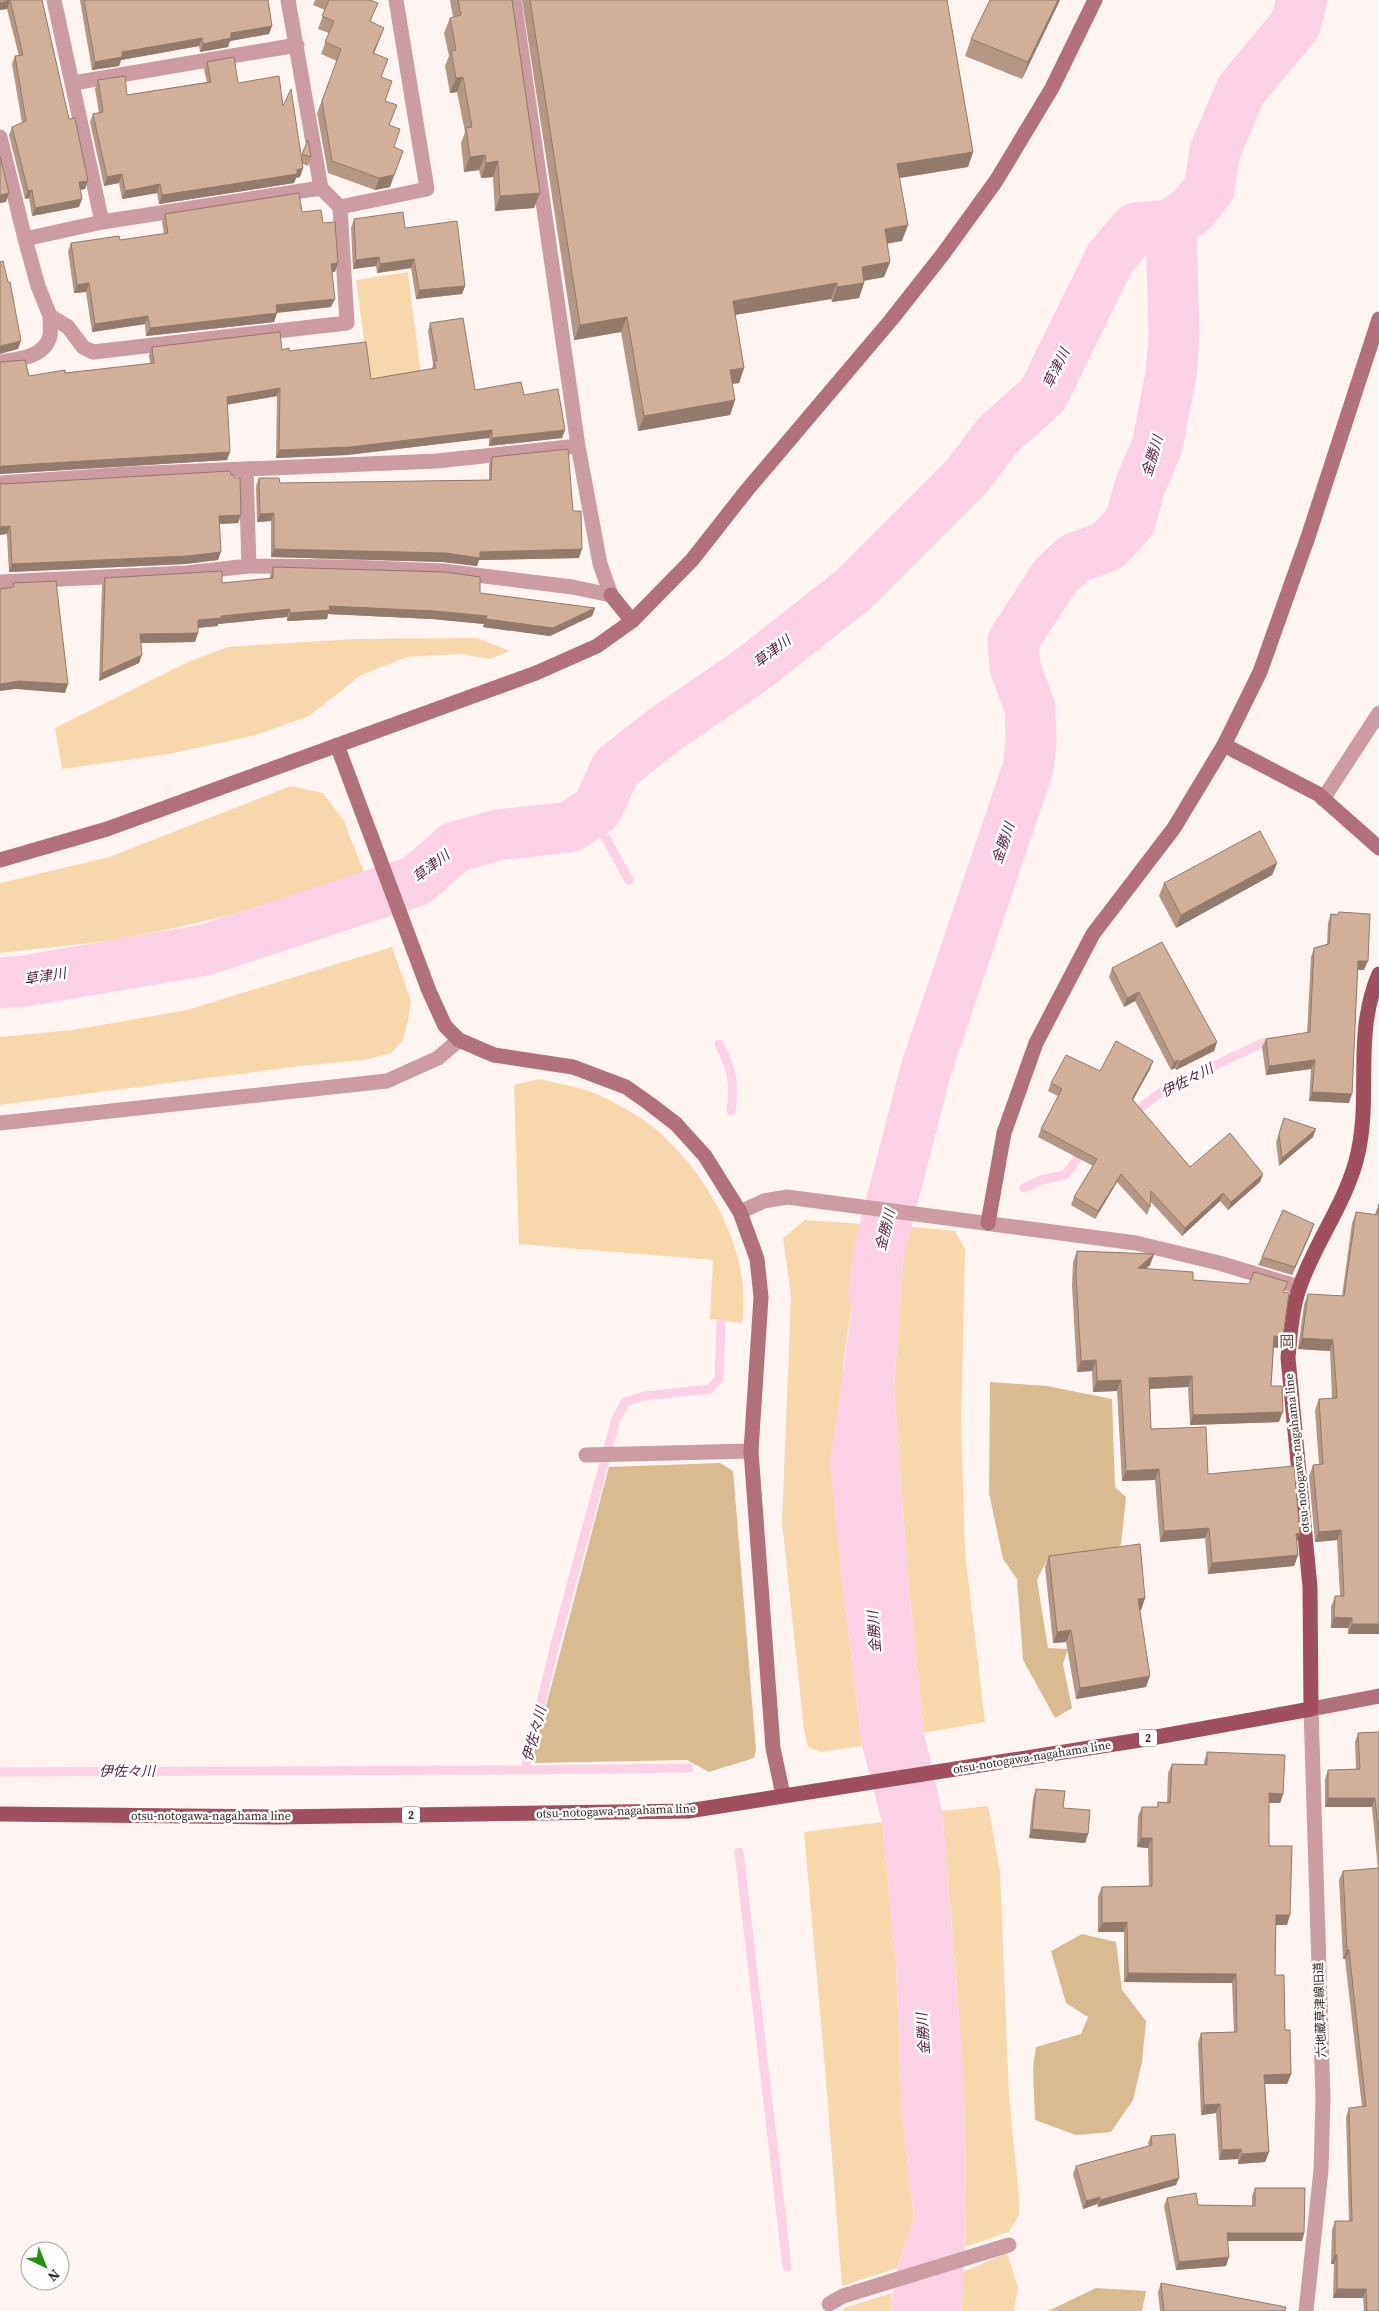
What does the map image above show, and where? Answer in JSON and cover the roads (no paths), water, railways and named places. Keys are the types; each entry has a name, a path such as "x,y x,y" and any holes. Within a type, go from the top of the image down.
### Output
{"main road":[{"name":"otsu-notogawa-nagahama line","path":"0,1814 276,1817 688,1811 1140,1740 1311,1709 1310,1587 1288,1358 1291,1328 1299,1287 1355,1163 1361,1137 1364,1025 1372,990 1379,974"}],"street":[{"path":"54,0 74,83 102,222"},
{"path":"50,316 68,327 83,347 93,352 347,323 340,207 321,188 288,0"},
{"path":"340,207 427,189 396,0"},
{"path":"514,0 578,446 600,564 611,595 632,621"},
{"path":"0,860 107,829 536,673 598,646 632,621 692,560 747,490 944,254 1006,164 1052,88 1095,0"},
{"path":"74,83 297,45"},
{"path":"0,137 38,286 50,316 50,336 44,346 28,357 0,362"},
{"path":"25,239 102,222 321,188"},
{"path":"988,1223 1004,1133 1036,1042 1093,934 1174,828 1224,745 1260,672 1308,537 1379,319"},
{"path":"0,483 128,474 437,460 578,446"},
{"path":"246,470 249,566"},
{"path":"0,582 186,573 249,566 443,571 572,587 611,595"},
{"path":"1323,799 1379,713"},
{"path":"1224,745 1323,799 1379,848"},
{"path":"337,746 428,991 445,1026 459,1040 494,1055 573,1067 626,1087 676,1124 705,1156 740,1212 757,1259 761,1297 751,1451 773,1748 783,1796"},
{"path":"0,1123 388,1082 438,1058 459,1040"},
{"path":"740,1212 764,1201 787,1197 988,1223 1136,1244 1219,1263 1299,1287"},
{"path":"586,1456 751,1451"},
{"path":"1311,1709 1379,1696"},
{"name":"六地蔵草津線旧道","path":"1306,2311 1321,2170 1323,2098 1311,1709"},
{"path":"829,2304 843,2296 1009,2245"}],"water":[{"path":"864,1224 906,1226 894,1387 908,1578 924,1733 942,1811 964,2074 966,2205 962,2311 890,2311 897,2268 914,2218 902,2115 896,1963 882,1822 862,1746 830,1463"}],"waterway":[{"name":"草津川","path":"0,983 24,981 205,950 416,881 455,847 498,835 570,827 597,809 616,768 664,730 750,671 853,590 967,476 998,435 1043,395 1110,258 1136,228 1171,225 1192,210 1209,189 1215,151 1241,90 1295,25 1302,0"},
{"name":"金勝川","path":"874,1294 878,1255 926,1069 1028,768 1031,741 1030,708 1015,667 1013,641 1056,575 1075,558 1108,546 1130,522 1140,486 1157,446 1171,374 1174,335 1171,225"},
{"name":"伊佐々川","path":"597,809 596,821 629,880"},
{"name":"伊佐々川","path":"1132,1114 1167,1088 1262,1043 1275,1041"},
{"name":"伊佐々川","path":"719,1044 730,1069 733,1093 731,1111"},
{"name":"伊佐々川","path":"1024,1188 1041,1180 1065,1175 1085,1148"},
{"name":"伊佐々川","path":"0,1772 525,1770 554,1648 616,1419 625,1402 644,1396 710,1389 719,1379 721,1323"},
{"path":"525,1770 689,1768"},
{"path":"739,1852 787,2267"}],"district":[{"name":"岡","path":"1287,1341"}]}
